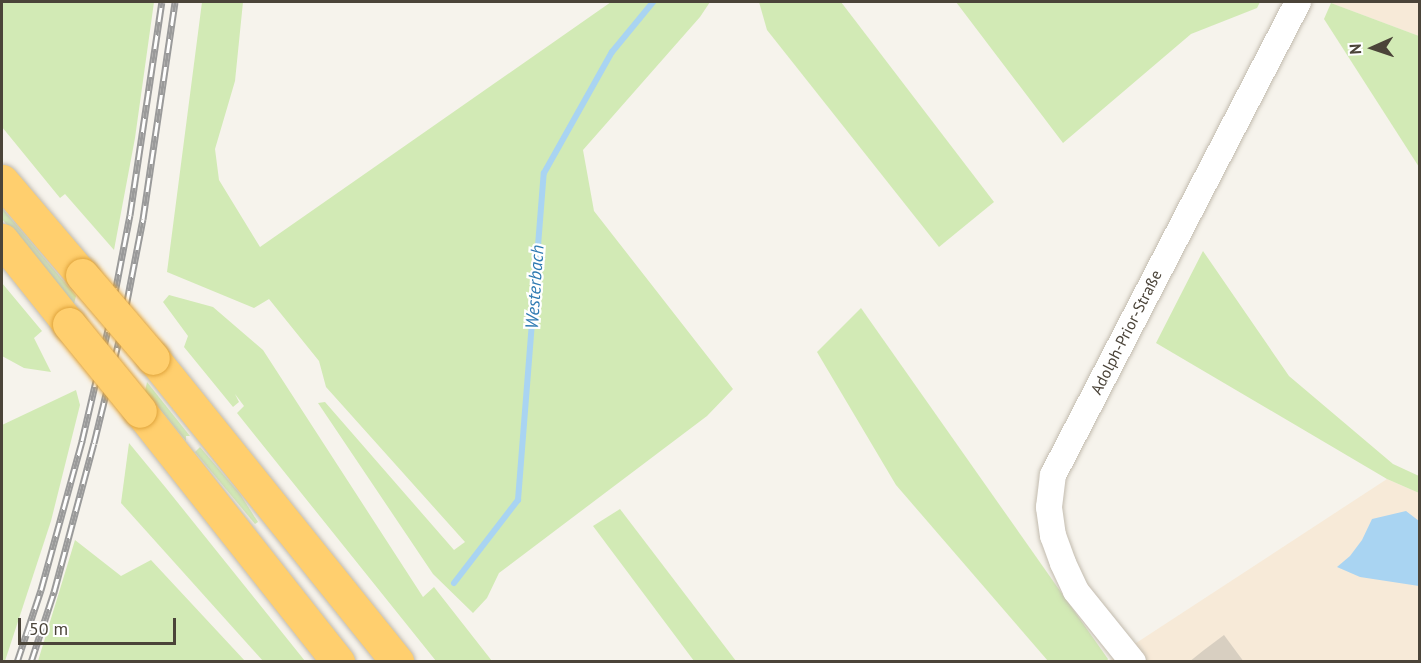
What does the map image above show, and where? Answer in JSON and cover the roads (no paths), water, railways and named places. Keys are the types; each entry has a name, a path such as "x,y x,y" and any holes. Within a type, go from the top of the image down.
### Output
{"highway":[{"path":"2,181 153,357 397,662"},
{"path":"2,240 338,662"}],"street":[{"name":"Adolph-Prior-Straße","path":"1132,662 1076,591 1063,563 1053,536 1049,507 1053,474 1298,2"}],"water":[{"path":"1406,511 1419,521 1419,586 1360,577 1337,567 1350,556 1362,540 1372,519"}],"waterway":[{"name":"Westerbach","path":"454,583 518,500 544,173 612,52 653,2"}],"railway":[{"path":"17,662 41,590 82,441 108,329 130,215 162,2"},
{"path":"31,662 54,592 121,332 143,219 175,2"}]}
